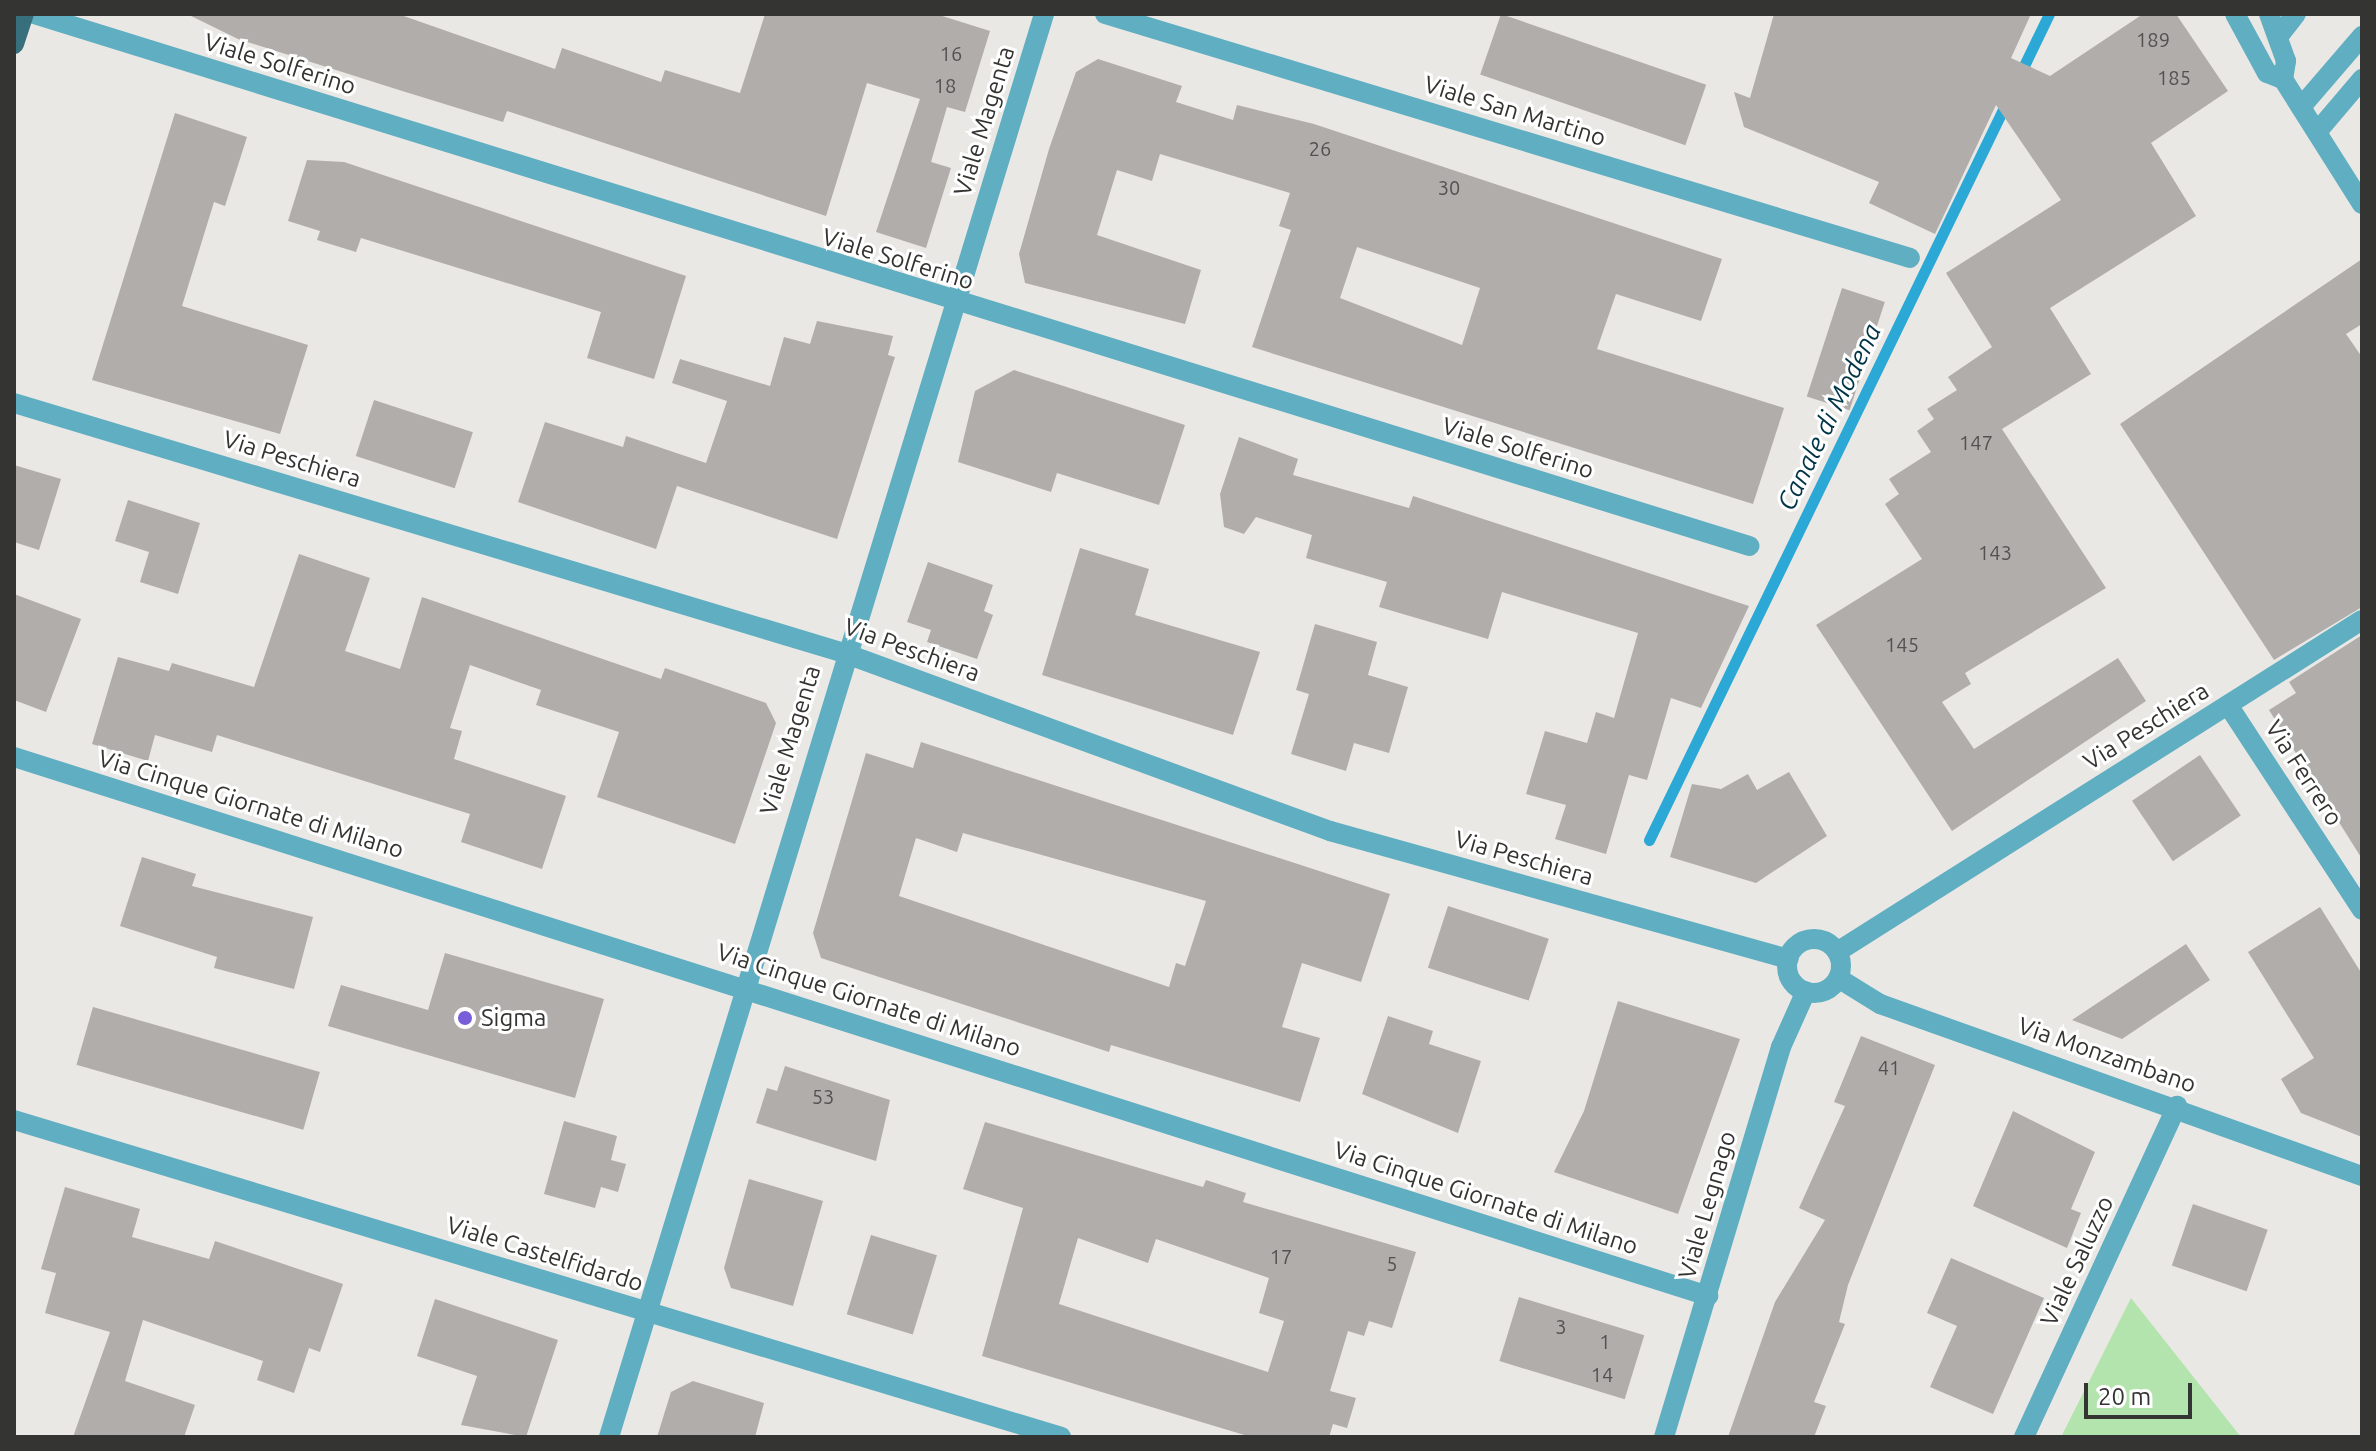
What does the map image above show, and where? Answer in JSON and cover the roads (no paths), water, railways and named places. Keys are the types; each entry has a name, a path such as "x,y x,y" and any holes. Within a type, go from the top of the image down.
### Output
{"main road":[{"path":"14,44 24,14"}],"street":[{"name":"Viale Solferino","path":"34,14 955,304 1749,546"},
{"name":"Viale Magenta","path":"609,1437 644,1311 844,653 1044,14"},
{"name":"Viale San Martino","path":"1105,14 1910,258"},
{"path":"2235,14 2267,73 2283,79"},
{"path":"2269,14 2278,37 2283,79 2362,204"},
{"path":"2278,37 2296,14"},
{"path":"2301,107 2362,36"},
{"path":"2317,132 2362,79"},
{"name":"Via Peschiera","path":"14,403 844,653 1330,831 1788,959"},
{"name":"Via Peschiera","path":"1837,952 2362,620"},
{"name":"Via Ferrero","path":"2228,705 2362,910"},
{"name":"Via Cinque Giornate di Milano","path":"14,757 743,986 1708,1296"},
{"path":"1808,940 1837,952 1838,978 1825,990 1806,991 1790,976 1788,959 1808,940"},
{"name":"Via Monzambano","path":"1838,978 1880,1004 2177,1106 2362,1176"},
{"name":"Viale Legnago","path":"1664,1437 1781,1047 1806,991"},
{"name":"Viale Saluzzo","path":"2024,1437 2177,1106"},
{"name":"Viale Castelfidardo","path":"14,1120 1061,1437"}],"waterway":[{"name":"Canale di Modena","path":"2019,76 2049,14"},
{"name":"Canale di Modena","path":"1649,840 2008,99"}],"place":[{"name":"Sigma","path":"465,1018"}]}
